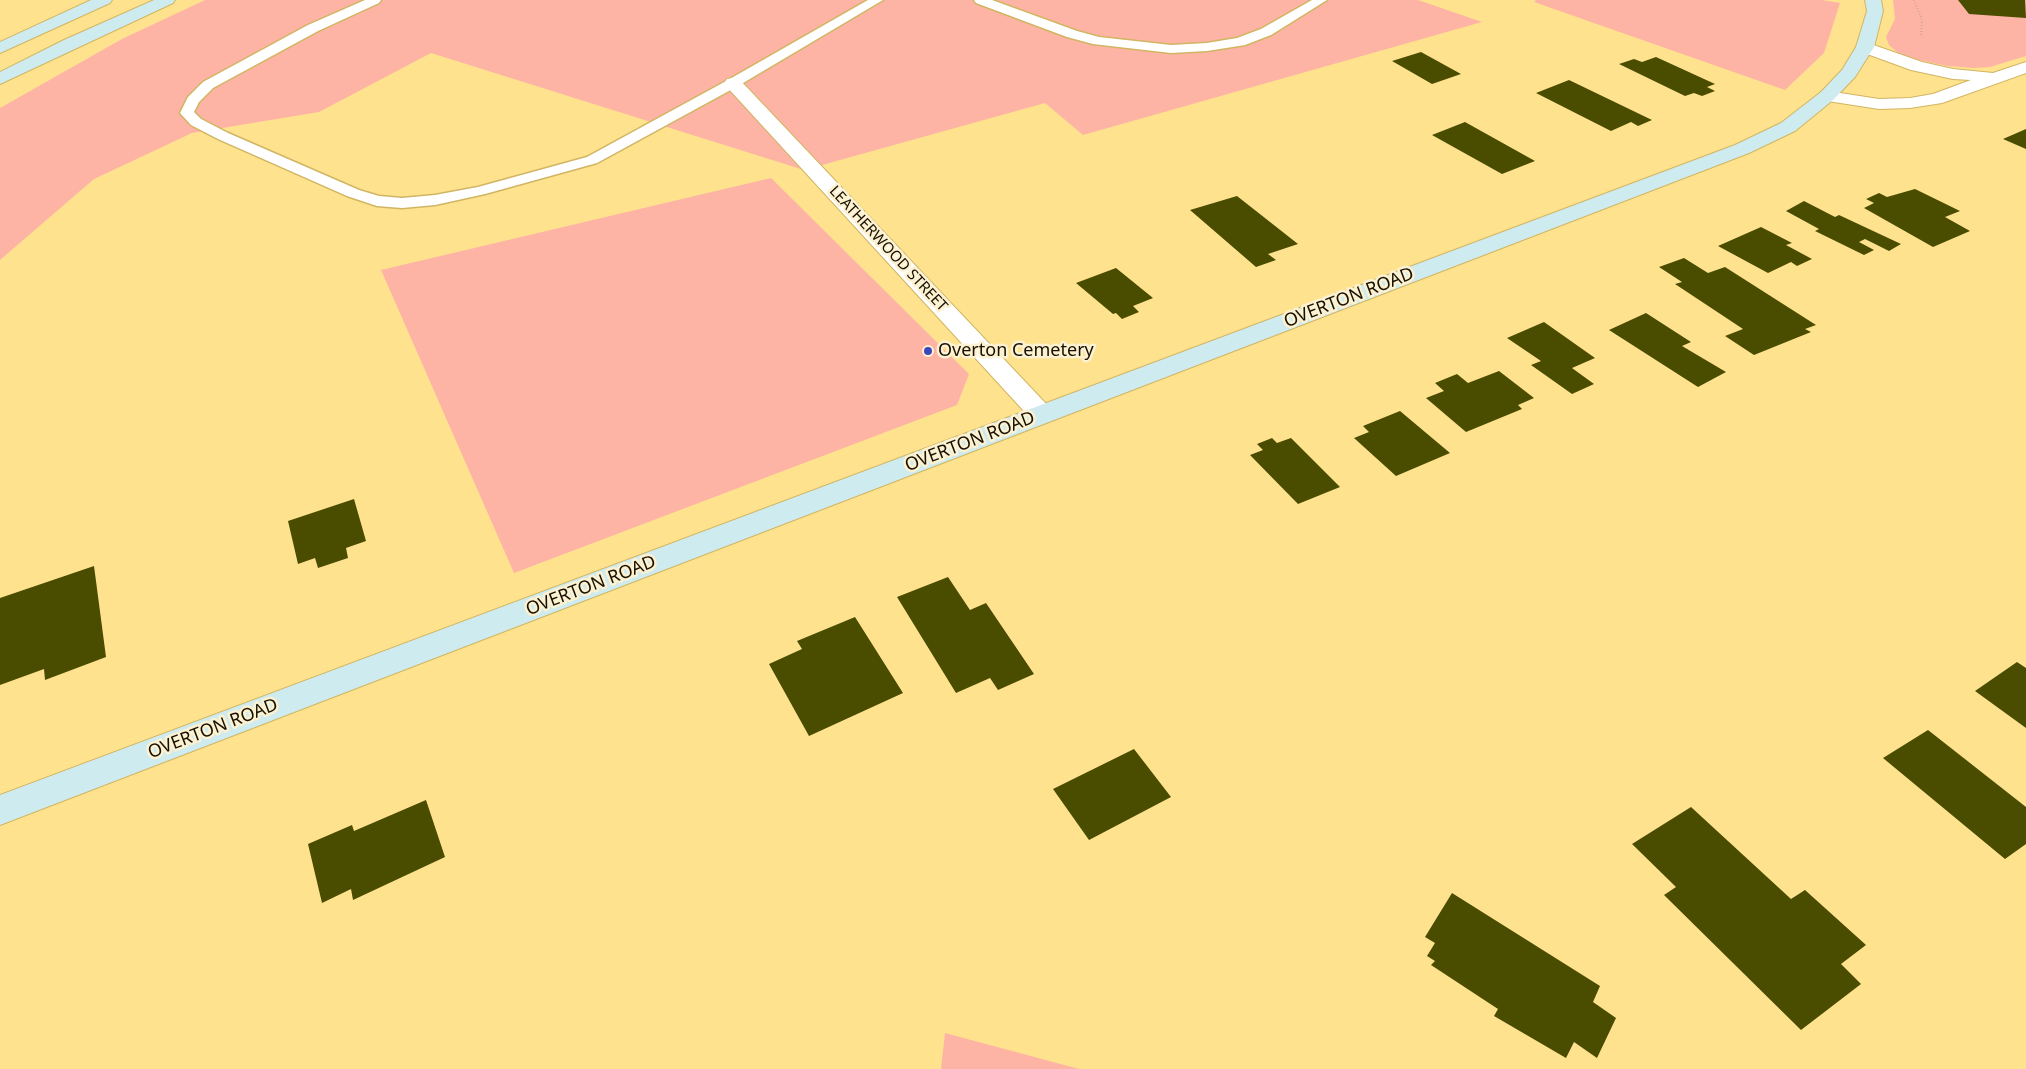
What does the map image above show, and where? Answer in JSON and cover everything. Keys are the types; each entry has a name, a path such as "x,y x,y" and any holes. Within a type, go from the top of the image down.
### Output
{"street":[{"path":"0,48 104,0"},
{"path":"0,79 70,44 167,0"},
{"name":"OVERTON ROAD","path":"0,810 1742,149 1788,127 1827,96 1849,73 1865,47 1875,12 1874,0"},
{"path":"29,34 70,44"},
{"path":"1865,47 1917,66 1953,74 1999,77"},
{"path":"1827,96 1879,104 1910,103 1936,99 2026,67"},
{"name":"LEATHERWOOD STREET","path":"734,83 1042,415"}],"lane":[{"path":"375,0 313,28 208,86 193,100 187,112 196,122 223,136 353,193 377,201 402,203 435,200 592,160 734,83 877,0"},
{"path":"980,0 1090,39 1133,46 1171,48 1207,47 1240,42 1266,32 1322,0"}],"shaded area":[{"path":"205,0 1418,0 1482,22 1083,135 1045,103 804,170 431,53 319,112 192,133 94,179 0,260 0,108 122,39"},
{"path":"1536,0 1822,0 1840,3 1824,53 1785,90 1534,2"},
{"path":"1893,0 2026,0 2026,56 1990,67 1974,68 1947,66 1914,59 1898,53 1889,45 1886,37 1895,19"},
{"path":"771,178 969,374 957,405 514,573 381,270"},
{"path":"945,1033 1079,1069 941,1069"}],"building":[{"path":"1958,0 2025,0 2026,18 1969,14"},
{"path":"1421,52 1461,74 1432,84 1392,61"},
{"path":"1656,57 1715,84 1707,87 1715,91 1702,96 1694,93 1685,96 1619,64 1634,59 1642,62"},
{"path":"1569,80 1652,120 1638,126 1631,122 1611,131 1536,93"},
{"path":"1465,122 1535,161 1502,174 1432,135"},
{"path":"2026,129 2026,149 2003,139"},
{"path":"1915,189 1960,211 1945,217 1970,231 1933,247 1864,208 1874,203 1866,199 1879,193 1887,197"},
{"path":"1237,196 1298,244 1268,254 1276,260 1256,267 1190,210"},
{"path":"1804,201 1835,217 1839,215 1901,244 1889,251 1865,239 1859,242 1874,250 1864,255 1815,231 1819,229 1786,211"},
{"path":"1761,227 1792,243 1786,245 1812,259 1797,266 1791,262 1768,273 1718,246"},
{"path":"1684,258 1708,273 1725,267 1816,325 1805,329 1811,332 1754,355 1725,336 1743,329 1675,284 1682,282 1659,267"},
{"path":"1116,268 1153,298 1133,306 1139,312 1122,319 1116,313 1113,314 1076,283"},
{"path":"1646,313 1691,342 1682,346 1726,372 1698,387 1609,330"},
{"path":"1544,322 1595,358 1572,368 1594,384 1572,394 1531,365 1541,361 1507,338"},
{"path":"1499,371 1534,398 1518,405 1522,409 1466,432 1426,398 1444,391 1435,383 1457,374 1468,383"},
{"path":"1400,411 1450,453 1396,476 1354,438 1369,432 1363,426"},
{"path":"1272,438 1277,443 1291,438 1340,487 1298,504 1250,455 1263,450 1257,444"},
{"path":"354,499 366,541 346,548 348,558 318,568 315,558 298,564 288,521"},
{"path":"94,566 106,657 45,680 44,669 0,685 0,598"},
{"path":"948,577 970,610 986,603 1034,674 998,690 990,678 956,693 897,597"},
{"path":"855,617 903,693 809,736 769,664 802,649 797,641"},
{"path":"2017,662 2026,668 2026,728 1975,691"},
{"path":"1928,730 2026,807 2026,844 2005,859 1883,758"},
{"path":"1134,749 1171,797 1089,840 1053,789"},
{"path":"426,800 445,857 353,900 351,889 322,903 308,844 352,825 354,831"},
{"path":"1691,807 1791,899 1805,890 1866,945 1841,964 1861,984 1801,1030 1664,895 1676,887 1632,844"},
{"path":"1452,893 1600,986 1593,1002 1616,1018 1597,1058 1574,1042 1566,1058 1494,1016 1498,1009 1431,965 1435,961 1427,956 1435,943 1425,937"}],"place":[{"name":"Overton Cemetery","path":"928,351"}]}
